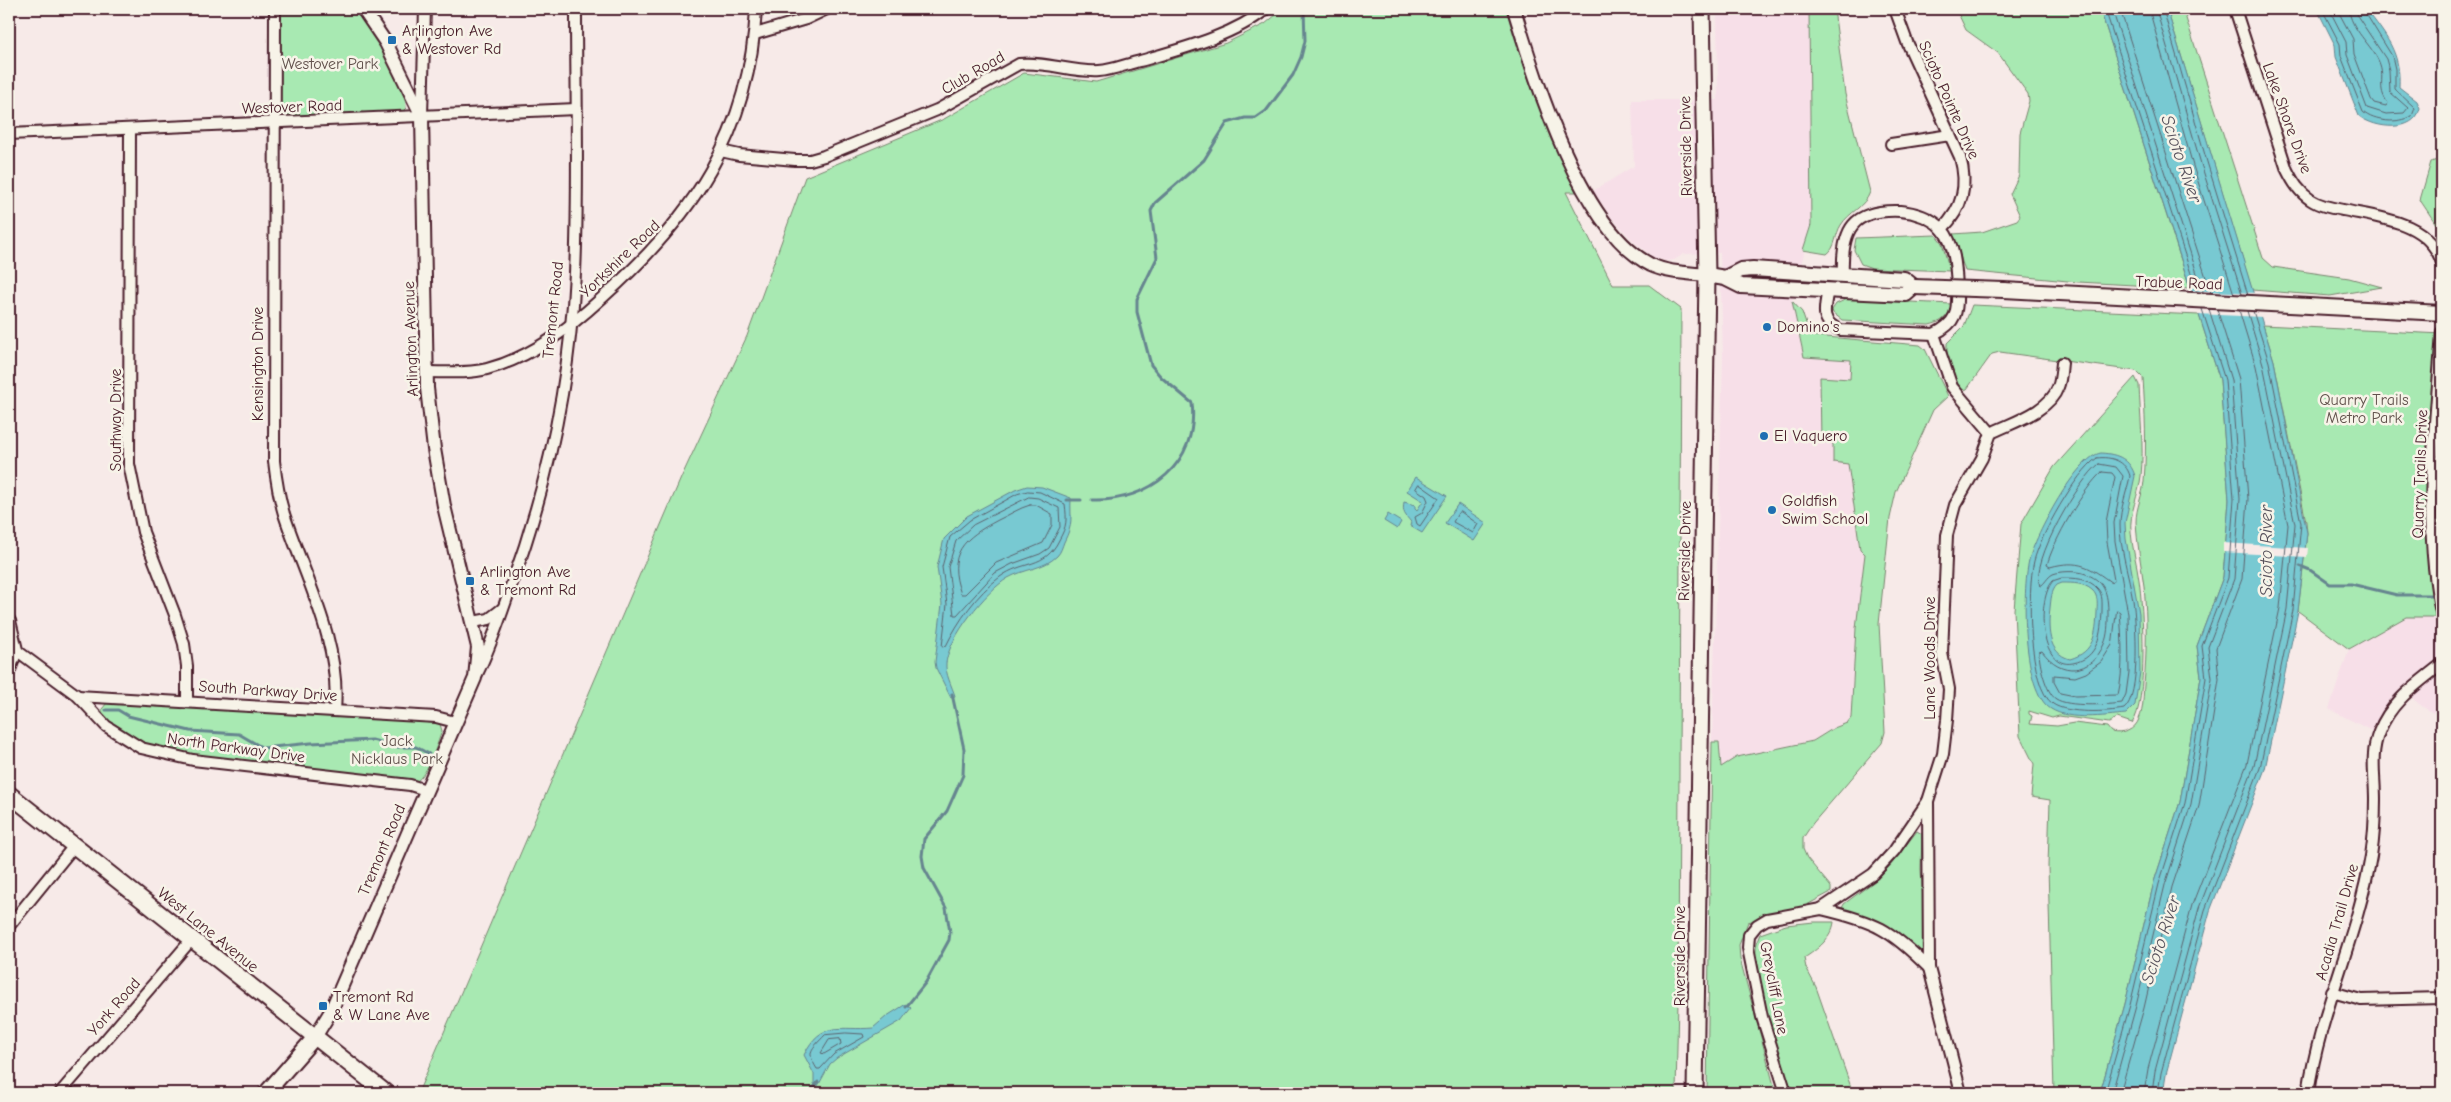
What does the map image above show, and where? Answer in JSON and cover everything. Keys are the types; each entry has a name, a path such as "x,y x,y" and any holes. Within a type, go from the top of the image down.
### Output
{"main road":[{"name":"Riverside Drive","path":"1695,1093 1707,275 1702,9"},
{"name":"Trabue Road","path":"1725,278 1741,270 1753,269 1904,278 1914,287 2442,313"},
{"name":"Trabue Road","path":"1707,275 1725,278 1741,286 1906,294 1914,287"},
{"name":"West Lane Avenue","path":"9,794 386,1093"},
{"name":"Tremont Road","path":"266,1093 315,1037"}],"street":[{"name":"Kensington Drive","path":"275,9 274,461 284,513 334,659 337,688 335,710"},
{"name":"Arlington Avenue","path":"363,9 386,43 422,116 426,372 434,448 444,506 478,646 475,678"},
{"path":"422,116 425,9"},
{"name":"Tremont Road","path":"315,1037 332,1012 455,722 496,631 542,492 558,420 570,327 576,257 576,9"},
{"name":"Yorkshire Road","path":"426,372 486,369 533,352 570,327 639,266 670,232 692,201 721,151 735,117 755,34 756,9"},
{"path":"755,34 806,19 827,9"},
{"name":"Club Road","path":"721,151 739,155 810,160 937,110 1019,64 1032,63 1088,71 1111,69 1187,47 1243,23 1266,9"},
{"path":"1514,9 1561,143 1573,171 1611,230 1635,254 1649,264 1667,270 1707,275"},
{"name":"Scioto Pointe Drive","path":"1895,9 1907,42 1950,135 1965,173 1963,199 1949,222 1942,229"},
{"name":"Lake Shore Drive","path":"2235,9 2287,170 2295,185 2305,196 2319,204 2394,221 2416,230 2434,246 2442,263"},
{"name":"Westover Road","path":"9,134 576,109"},
{"name":"Southway Drive","path":"130,129 129,464 142,532 175,615 184,644 187,666 187,701"},
{"path":"1891,144 1950,135"},
{"path":"1828,290 1823,311 1826,320 1832,327 1841,330 1934,334 1947,328 1955,316 1958,302 1953,252 1942,229 1921,215 1909,212 1878,211 1868,213 1848,232 1842,253 1843,274"},
{"name":"Quarry Trails Drive","path":"2442,332 2431,532 2434,574 2442,615"},
{"path":"1934,334 1952,387 1991,433 2046,404 2054,396 2059,386 2062,363"},
{"name":"Lane Woods Drive","path":"1961,1093 1929,968 1928,801 1943,754 1947,720 1949,689 1942,653 1947,535 1955,505 1982,458 1991,433"},
{"path":"2431,532 2442,531"},
{"path":"473,622 494,617 504,606"},
{"path":"9,621 16,650 9,670"},
{"name":"North Parkway Drive","path":"16,650 78,696 92,713 123,738 141,748 168,756 410,785 426,790"},
{"name":"Acadia Trail Drive","path":"2308,1093 2323,1022 2356,918 2371,854 2375,798 2373,755 2378,734 2386,716 2399,699 2442,664"},
{"name":"South Parkway Drive","path":"78,696 335,710 436,717 455,722"},
{"name":"Greycliff Lane","path":"1786,1093 1762,1017 1748,948 1750,935 1756,925 1767,919 1821,909 1874,874 1894,851 1928,801"},
{"path":"9,926 74,846"},
{"name":"Greycliff Lane","path":"1821,909 1858,918 1882,928 1929,968"},
{"name":"York Road","path":"60,1093 192,939"},
{"path":"2332,992 2361,1000 2442,998"}],"shaded area":[{"path":"1717,9 1809,9 1811,225 1792,301 1804,357 1851,359 1850,379 1820,377 1821,442 1833,443 1848,463 1859,549 1865,554 1866,563 1856,628 1851,718 1847,723 1834,728 1813,741 1737,757 1721,768 1720,746 1714,741 1712,742 1723,356 1720,253 1684,254 1674,260 1665,261 1653,257 1634,242 1611,217 1593,191 1634,166 1632,100 1718,100"},
{"path":"2406,617 2442,617 2442,718 2423,707 2406,693 2378,734 2329,709 2349,649"}],"green space":[{"name":"Westover Park","path":"279,9 355,9 394,70 400,84 406,108 403,111 283,118 279,116"},
{"path":"1283,9 1506,9 1537,102 1576,192 1566,192 1613,285 1649,285 1681,309 1676,1093 418,1093 681,478 747,336 805,177 944,119 1024,73 1096,82 1226,43 1265,24"},
{"path":"1809,9 1834,9 1845,94 1870,192 1861,206 1844,220 1834,245 1827,254 1803,250 1811,225"},
{"path":"1956,9 2100,9 2190,288 2078,282 1965,271 1953,234 1982,232 2017,220 2020,216 2010,194 2019,175 2020,133 2029,101 2028,94 1998,53 1966,30"},
{"path":"2167,9 2183,9 2263,258 2273,267 2349,278 2382,287 2330,296 2252,290"},
{"path":"2440,159 2442,164 2442,233 2420,200 2431,162"},
{"path":"1936,235 1942,243 1950,271 1872,268 1861,264 1854,250 1856,238"},
{"path":"1847,299 1952,304 1944,318 1929,325 1842,320 1832,310 1836,304"},
{"path":"1792,301 1802,312 1809,333 1814,336 1920,345 1925,349 1948,396 1933,410 1896,492 1890,518 1879,624 1885,732 1882,743 1813,823 1803,838 1803,849 1807,858 1831,887 1831,892 1803,907 1748,922 1739,945 1740,959 1776,1093 1707,1093 1712,742 1719,742 1721,767 1737,757 1813,741 1834,728 1847,723 1851,718 1856,628 1865,554 1860,549 1848,464 1833,462 1833,443 1821,442 1820,377 1850,379 1851,360 1804,357"},
{"path":"1972,305 2199,315 2220,380 2229,500 2223,577 2197,646 2201,677 2180,802 2154,882 2125,1004 2100,1093 2054,1093 2048,866 2050,800 2031,797 2034,764 2020,736 2014,610 2021,524 2054,467 2135,377 2139,385 2142,431 2141,476 2131,525 2132,544 2141,593 2143,632 2142,676 2137,712 2132,723 2117,718 2109,723 2059,716 2052,718 2029,711 2029,714 2032,716 2030,724 2057,726 2074,723 2107,727 2111,732 2115,733 2128,731 2135,726 2143,706 2146,648 2145,598 2136,522 2145,468 2143,378 2136,371 2000,352 1992,354 1967,389 1962,390 1950,368 1947,356 1947,343 1964,326"},
{"name":"Quarry Trails Metro Park","path":"2263,325 2442,334 2442,617 2406,617 2349,649 2298,611 2307,533 2306,522 2274,361"},
{"name":"Jack Nicklaus Park","path":"107,703 430,721 440,724 442,731 427,768 423,775 413,783 199,756 147,744 109,723 102,714 102,709"},
{"path":"1917,831 1922,834 1921,869 1926,950 1922,955 1897,932 1879,921 1842,908 1844,904 1876,880 1890,866"},
{"path":"1834,922 1827,938 1819,947 1804,958 1806,968 1816,987 1853,1093 1793,1093 1773,1037 1760,989 1756,967 1756,948 1760,934 1786,925"}],"water":[{"name":"Scioto River","path":"2100,9 2167,9 2274,361 2307,533 2298,611 2265,769 2210,911 2166,1074 2163,1093 2100,1093 2125,1004 2154,882 2180,802 2201,677 2197,646 2223,577 2229,500 2220,380"},
{"path":"2317,9 2366,9 2386,36 2395,54 2398,64 2399,87 2417,101 2420,108 2417,116 2411,122 2403,125 2384,126 2359,116 2336,57 2335,45"},
{"path":"2101,453 2118,456 2130,465 2135,476 2125,523 2139,613 2140,672 2135,705 2126,714 2087,717 2059,713 2051,709 2041,699 2034,683 2029,662 2026,639 2025,594 2029,560 2039,534 2069,482 2091,457","holes":["2062,583 2078,584 2089,588 2096,595 2097,601 2096,628 2092,641 2084,652 2070,659 2062,656 2057,651 2049,631 2052,593 2055,587"]},
{"path":"1416,477 1447,496 1422,533 1410,526 1411,522 1403,508 1404,502 1415,505 1417,510 1423,501 1407,491"},
{"path":"1027,486 1042,487 1071,498 1069,530 1057,556 1046,564 1014,575 999,584 989,593 961,628 949,652 946,663 955,696 951,698 936,668 935,662 942,604 937,567 944,539 967,516 1015,490"},
{"path":"1458,504 1486,523 1474,541 1445,523"},
{"path":"1388,514 1401,522 1397,529 1384,521"},
{"path":"906,1004 911,1008 901,1021 837,1058 830,1064 818,1086 814,1084 814,1074 804,1055 817,1036 833,1029 873,1028"}],"pier":[{"path":"2188,290 2256,293 2263,317 2196,314"},
{"path":"2223,543 2308,548 2307,557 2223,552"}],"waterway":[{"path":"1092,500 1113,499 1133,494 1151,486 1166,475 1179,461 1187,444 1192,424 1192,403 1161,377 1151,365 1137,312 1137,299 1157,258 1151,211 1155,203 1204,160 1227,123 1245,118 1256,118 1266,111 1293,75 1301,57 1305,41 1304,9"},
{"path":"1067,500 1081,500"},
{"path":"2300,566 2310,570 2330,584 2351,584 2397,595 2437,595"},
{"path":"906,1007 926,982 949,940 950,932 946,908 924,868 922,856 924,839 947,811 963,775 964,749 952,694"},
{"path":"106,710 118,710 128,716 190,731 239,734 263,748 372,740 398,747 416,747 429,754"},
{"path":"810,1093 818,1082"}],"place":[{"name":"Arlington Ave & Westover Rd","path":"392,40"},
{"name":"Domino's","path":"1767,327"},
{"name":"El Vaquero","path":"1764,436"},
{"name":"Goldfish Swim School","path":"1772,510"},
{"name":"Arlington Ave & Tremont Rd","path":"470,581"},
{"name":"Tremont Rd & W Lane Ave","path":"323,1006"}]}
